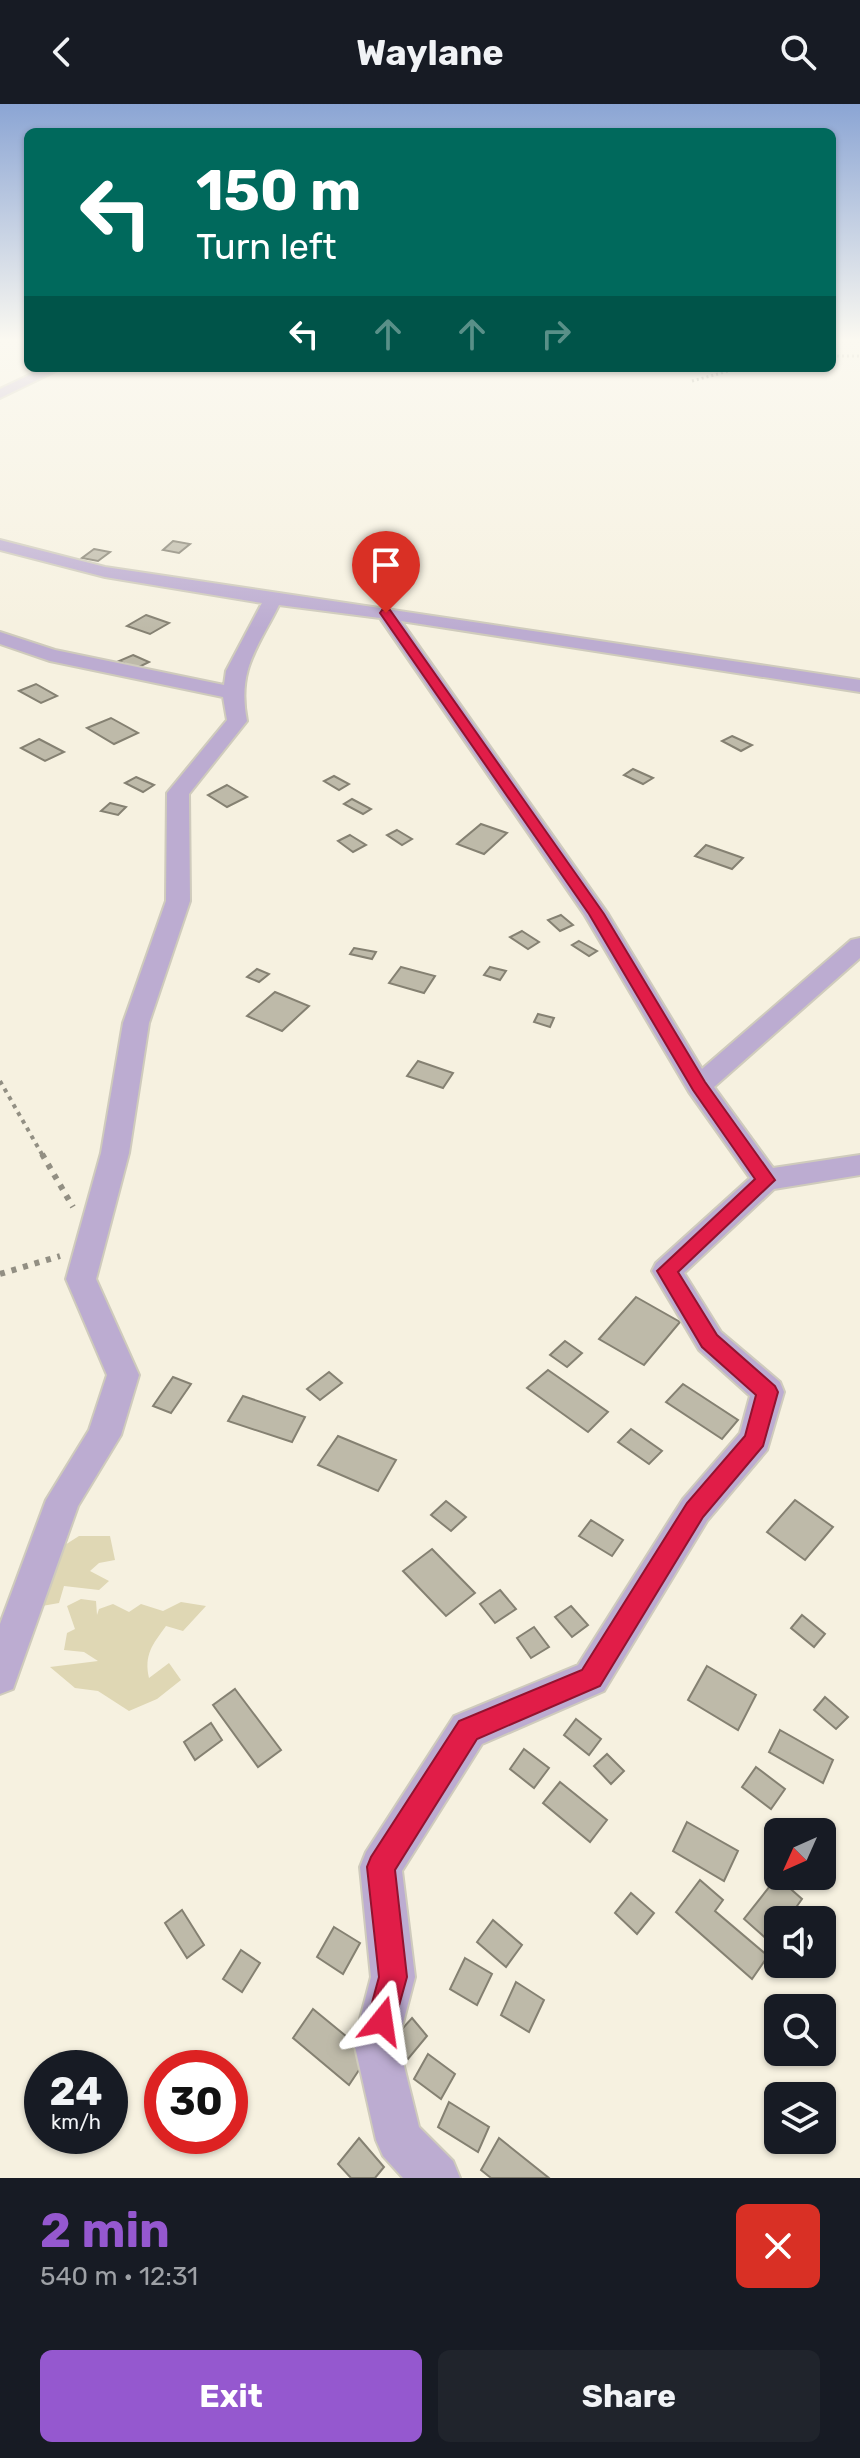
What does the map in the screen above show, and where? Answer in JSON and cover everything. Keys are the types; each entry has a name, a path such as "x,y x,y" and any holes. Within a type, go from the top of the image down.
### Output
{"street":[{"path":"0,545 105,572 860,686"},
{"path":"0,1676 63,1500 104,1435 123,1375 81,1279 115,1153 136,1023 178,901 178,793 237,721 232,693 236,671 273,599"},
{"path":"386,613 596,914 699,1086 766,1180"},
{"path":"0,638 50,655 232,693"},
{"path":"699,1086 860,945"},
{"path":"436,2178 399,2140 376,2042 393,1977 381,1867 468,1730 591,1678 695,1510 755,1440 768,1392 710,1341 667,1271 766,1180 860,1165"}],"path":[{"path":"0,1081 74,1210 90,1246 0,1274"}],"shaded area":[{"path":"79,1536 110,1536 115,1560 99,1563 90,1571 109,1581 99,1590 64,1586 59,1603 42,1606 46,1557"},
{"path":"81,1599 96,1601 97,1615 99,1609 113,1604 129,1612 141,1604 163,1611 181,1602 206,1606 183,1631 166,1626 150,1650 149,1678 169,1663 181,1680 157,1699 129,1711 98,1691 75,1688 50,1667 98,1661 84,1652 64,1650 67,1633 75,1629 67,1606"}],"building":[{"path":"173,541 190,544 179,553 163,550"},
{"path":"94,549 110,552 98,561 82,558"},
{"path":"146,615 169,623 150,634 127,626"},
{"path":"133,655 149,662 135,669 119,661"},
{"path":"36,684 57,696 41,703 19,691"},
{"path":"111,718 138,733 114,744 87,728"},
{"path":"732,736 752,745 741,751 722,741"},
{"path":"39,739 64,752 45,761 21,748"},
{"path":"633,769 653,778 643,784 624,775"},
{"path":"334,776 349,784 339,790 324,781"},
{"path":"136,777 154,785 143,792 125,783"},
{"path":"227,785 247,797 227,807 208,795"},
{"path":"352,799 371,809 363,814 344,804"},
{"path":"110,803 126,807 118,815 101,811"},
{"path":"481,824 507,833 484,854 457,844"},
{"path":"397,830 412,839 402,845 387,835"},
{"path":"350,835 366,845 353,852 338,841"},
{"path":"706,845 743,858 732,869 695,856"},
{"path":"561,915 573,925 560,931 548,920"},
{"path":"522,931 539,942 528,949 510,937"},
{"path":"579,941 597,951 589,956 572,945"},
{"path":"354,948 376,952 372,959 350,954"},
{"path":"401,967 435,976 424,993 389,983"},
{"path":"490,967 506,971 500,980 484,975"},
{"path":"257,969 269,974 259,982 247,977"},
{"path":"275,992 309,1006 282,1031 247,1016"},
{"path":"538,1014 554,1018 550,1027 534,1022"},
{"path":"418,1061 453,1073 443,1088 407,1076"},
{"path":"636,1297 680,1322 644,1365 599,1339"},
{"path":"565,1341 582,1353 567,1367 550,1355"},
{"path":"548,1370 608,1412 588,1432 527,1388"},
{"path":"329,1372 342,1383 320,1400 307,1389"},
{"path":"173,1377 191,1384 171,1413 153,1406"},
{"path":"683,1384 738,1420 722,1439 666,1402"},
{"path":"243,1396 305,1417 292,1442 228,1421"},
{"path":"631,1429 662,1451 649,1464 618,1442"},
{"path":"338,1436 396,1460 378,1491 318,1465"},
{"path":"795,1500 833,1527 805,1560 767,1532"},
{"path":"446,1501 466,1517 451,1531 431,1515"},
{"path":"591,1520 623,1540 612,1556 579,1536"},
{"path":"432,1549 475,1593 446,1616 403,1571"},
{"path":"500,1590 516,1609 495,1623 480,1604"},
{"path":"571,1606 588,1625 572,1637 555,1617"},
{"path":"802,1615 825,1634 814,1647 791,1628"},
{"path":"534,1627 549,1647 531,1658 517,1638"},
{"path":"707,1666 756,1695 738,1730 688,1700"},
{"path":"235,1689 281,1750 258,1767 213,1705"},
{"path":"825,1697 848,1717 836,1729 814,1710"},
{"path":"576,1719 601,1739 589,1755 564,1735"},
{"path":"211,1723 222,1740 195,1760 184,1742"},
{"path":"780,1730 833,1760 823,1783 769,1752"},
{"path":"524,1749 549,1768 534,1788 510,1769"},
{"path":"607,1754 624,1771 611,1784 594,1766"},
{"path":"756,1767 785,1789 771,1809 742,1787"},
{"path":"560,1782 607,1820 590,1842 543,1803"},
{"path":"687,1822 738,1851 724,1881 673,1851"},
{"path":"700,1880 723,1900 715,1911 764,1953 764,1962 752,1979 676,1912"},
{"path":"767,1890 792,1890 802,1899 797,1906 764,1906 764,1937 744,1919"},
{"path":"631,1893 654,1913 637,1934 615,1913"},
{"path":"182,1910 204,1945 187,1958 165,1923"},
{"path":"493,1920 522,1945 506,1967 477,1942"},
{"path":"334,1927 360,1943 343,1974 317,1957"},
{"path":"241,1950 260,1963 242,1992 223,1979"},
{"path":"465,1958 492,1974 477,2005 450,1989"},
{"path":"516,1982 544,2000 529,2032 501,2015"},
{"path":"313,2009 369,2055 349,2085 293,2038"},
{"path":"412,2018 427,2036 408,2059 392,2040"},
{"path":"428,2054 455,2074 441,2099 414,2079"},
{"path":"449,2102 489,2127 478,2152 438,2127"},
{"path":"359,2138 384,2167 375,2178 351,2178 338,2164"},
{"path":"499,2138 549,2178 491,2178 481,2170"}],"route":[{"path":"382,2021 393,1977 381,1867 468,1730 591,1678 695,1510 755,1440 768,1392 710,1341 667,1271 766,1180 699,1086 596,914 386,613"}]}
